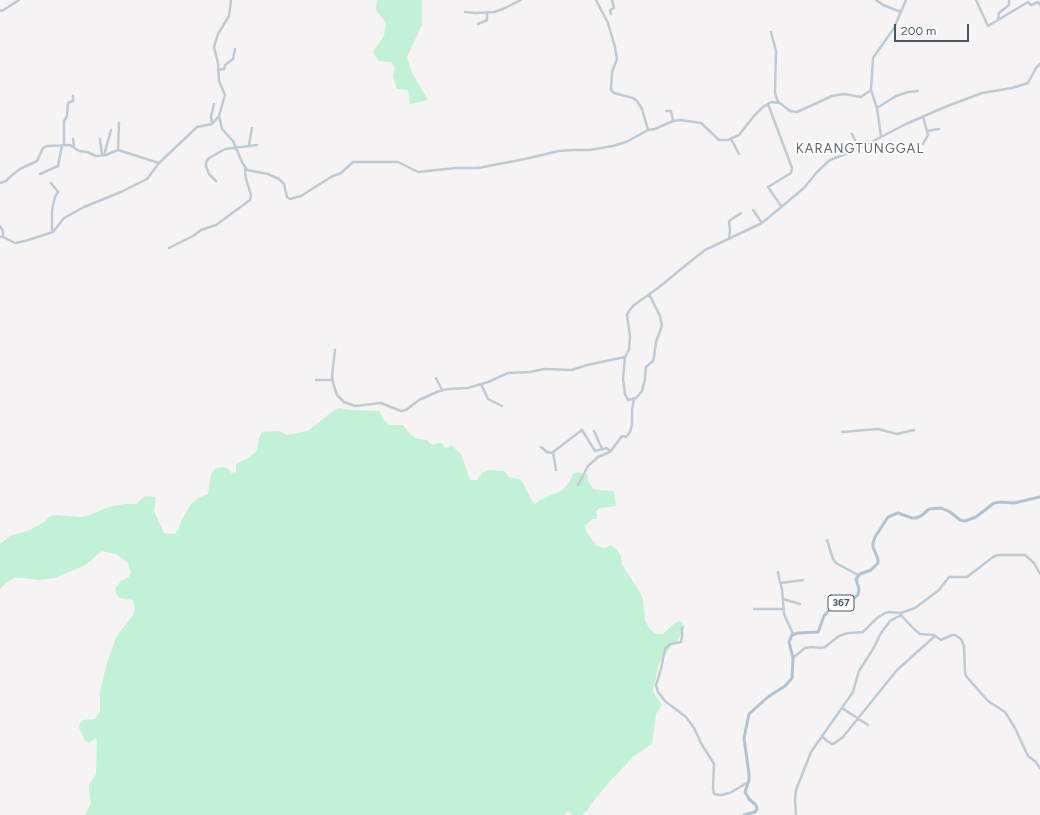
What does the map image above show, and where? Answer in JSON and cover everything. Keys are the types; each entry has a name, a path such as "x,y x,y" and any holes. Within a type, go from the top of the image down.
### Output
{"main road":[{"path":"858,575 869,571 878,563 878,558 873,547 873,543 884,524 892,514 898,513 916,518 921,516 929,509 941,508 950,512 960,520 965,521 976,517 994,503 1014,503 1040,497"},
{"name":"367","path":"793,634 820,632 824,616 830,609 838,604 851,600 858,595 859,589 855,580 858,575"},
{"path":"744,815 757,810 756,805 746,794 749,774 744,738 749,714 768,697 790,681 793,676 793,658 789,642 793,634"}],"street":[{"path":"0,10 2,12 19,0"},
{"path":"0,226 3,231 2,237 15,243 53,232 64,218 84,207 121,192 147,179 159,162 197,127 212,124 219,116 225,94 220,81 214,47 218,34 229,16 231,0"},
{"path":"465,12 487,13 503,9 521,0"},
{"path":"596,0 608,23 615,47 617,59 612,72 610,84 611,90 614,93 633,98 637,101 642,109 648,130"},
{"path":"611,14 610,10 614,8 612,0"},
{"path":"876,0 883,5 901,12"},
{"path":"881,136 877,108 872,90 874,56 890,36 906,0"},
{"path":"976,0 988,25 991,25 1028,2 1032,5 1038,2 1040,5"},
{"path":"998,20 1000,12 1009,5 1009,0"},
{"path":"478,24 487,20 487,13"},
{"path":"770,32 776,54 775,92 778,102 792,112 797,112 832,96 844,94 861,97 872,90"},
{"path":"218,70 224,69 225,65 233,59 235,49"},
{"path":"649,294 660,316 662,326 656,342 653,361 646,366 643,388 639,396 634,399 627,400 623,379 625,357 629,350 630,336 628,313 634,305 705,250 762,223 804,188 817,172 830,160 859,149 881,136 923,116 982,93 1012,88 1028,83 1036,68 1040,64"},
{"path":"877,108 901,94 918,91"},
{"path":"40,174 58,166 63,145 64,120 67,116 68,104 73,101 74,96"},
{"path":"245,169 265,173 280,179 284,184 287,197 290,200 301,196 331,177 341,173 353,162 398,162 418,172 456,168 478,168 525,160 559,151 590,150 613,146 626,142 648,130 659,128 681,120 703,124 719,140 731,139 741,133 754,116 768,104 778,102"},
{"path":"212,124 211,120 214,104"},
{"path":"768,104 792,168 791,173 768,188 781,206"},
{"path":"666,111 672,111 673,122"},
{"path":"170,248 201,230 216,225 250,200 251,195 245,169 232,139 222,129 219,116"},
{"path":"923,116 928,137 924,144"},
{"path":"118,150 119,124"},
{"path":"249,145 252,128"},
{"path":"927,131 939,129"},
{"path":"103,155 111,130"},
{"path":"852,134 859,149"},
{"path":"73,139 74,147"},
{"path":"100,139 103,155"},
{"path":"731,139 739,154"},
{"path":"0,184 20,169 37,161 44,146 70,145 79,151 87,152 96,156 118,150 159,162"},
{"path":"216,181 208,173 206,162 222,150 257,145"},
{"path":"51,183 58,192 52,210 53,232"},
{"path":"753,210 762,223"},
{"path":"729,239 729,221 741,213"},
{"path":"335,350 332,380 339,397 348,404 355,406 381,403 399,410 404,410 419,400 442,390 468,388 508,373 530,372 544,369 572,370 586,365 625,357"},
{"path":"436,378 442,390"},
{"path":"316,380 332,380"},
{"path":"481,384 488,399 502,406"},
{"path":"578,485 588,466 598,457 610,452 622,436 626,437 630,432 632,426 634,399"},
{"path":"842,432 878,429 898,434 914,430"},
{"path":"541,447 547,452 553,452 582,430 595,451 606,448 610,452"},
{"path":"594,431 602,449"},
{"path":"553,452 556,470"},
{"path":"827,540 833,559 836,563 858,575"},
{"path":"796,815 795,800 798,784 811,752 853,692 859,671 881,633 890,621 900,614 912,610 920,605 942,588 950,577 967,577 993,557 998,555 1025,555 1032,560 1040,574"},
{"path":"778,572 781,583 785,618 793,634"},
{"path":"781,583 803,580"},
{"path":"783,598 800,604"},
{"path":"754,608 784,609"},
{"path":"793,658 805,648 821,648 839,636 863,632 877,618 890,612 900,614 918,633 935,636 942,640 955,635 961,639 964,646 966,676 988,701 1004,712 1015,728 1028,756 1036,762 1040,768"},
{"path":"682,628 681,642 668,645 665,648 656,685 658,692 664,701 686,717 694,728 714,764 714,794 721,795 730,792 749,782"},
{"path":"822,736 834,744 843,737 897,670 935,636"},
{"path":"842,708 868,725"}],"green space":[{"path":"377,0 422,0 422,25 407,57 412,73 428,100 410,104 408,90 397,89 393,76 395,68 391,62 379,61 373,52 384,36 386,23 376,10"},
{"path":"339,408 379,411 389,425 403,425 410,434 417,439 427,440 429,443 434,445 437,443 442,443 444,447 447,448 451,445 461,454 470,480 477,480 482,473 488,470 504,471 509,477 522,481 535,504 540,500 563,490 573,474 578,472 588,475 588,482 594,489 614,491 616,506 600,508 596,511 597,519 592,519 585,526 586,531 597,546 605,548 611,545 621,556 622,565 640,592 643,600 645,621 650,629 656,634 663,634 675,623 680,621 685,626 677,641 671,646 665,656 662,657 658,667 653,692 662,705 656,714 652,744 633,757 611,780 591,804 588,810 582,815 573,815 568,811 564,815 85,815 91,804 89,785 96,774 97,741 96,738 89,743 85,741 79,728 80,723 83,720 94,719 100,711 100,693 106,666 116,637 134,614 135,609 133,600 120,598 116,594 115,589 121,581 129,577 131,573 128,563 116,554 102,551 85,565 55,578 38,580 14,578 0,589 0,544 10,536 30,530 44,522 50,516 57,515 81,517 109,507 125,504 136,504 145,496 156,497 154,511 164,533 175,534 191,504 198,498 208,494 211,474 216,468 224,467 231,473 236,472 236,464 248,458 257,451 259,438 262,432 279,431 287,435 308,431 334,410"}],"district":[{"name":"KARANGTUNGGAL","path":"860,149"}]}
